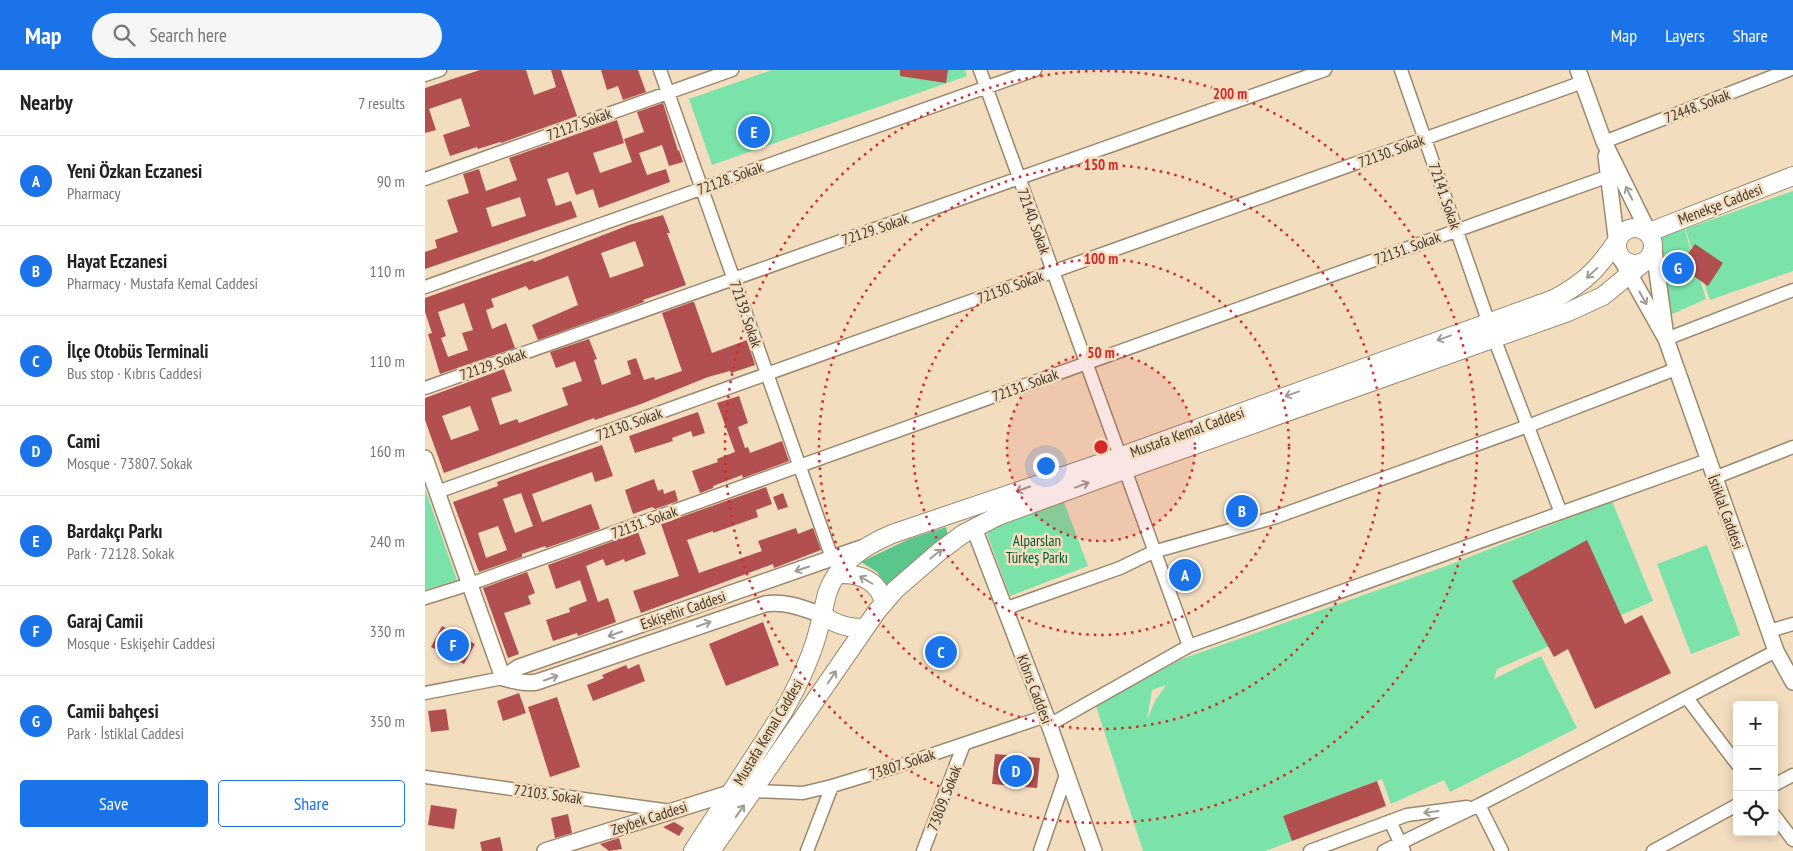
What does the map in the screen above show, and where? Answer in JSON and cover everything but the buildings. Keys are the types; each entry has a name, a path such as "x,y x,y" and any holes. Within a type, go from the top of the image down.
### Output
{"main road":[{"name":"Menekşe Caddesi","path":"1650,236 1793,176"},
{"path":"1631,228 1637,228 1650,236 1653,248 1648,260 1637,265 1625,262 1619,245 1631,228"},
{"name":"Mustafa Kemal Caddesi","path":"1492,330 1568,292 1597,269 1619,245"},
{"name":"Mustafa Kemal Caddesi","path":"693,851 733,791 796,689 810,658 835,566 864,547 892,534 1121,463 1492,330 1587,304 1603,296 1648,260"},
{"name":"Mustafa Kemal Caddesi","path":"711,851 865,628 884,602 915,571 939,551 974,528 1121,463"},
{"path":"835,566 869,580 882,595 884,602"},
{"path":"822,615 843,626 865,628"}],"street":[{"path":"425,75 440,70"},
{"name":"72139. Sokak","path":"660,70 835,566"},
{"name":"72127. Sokak","path":"425,179 732,70"},
{"name":"72140. Sokak","path":"980,70 1153,552 1189,646"},
{"name":"72128. Sokak","path":"425,287 1035,70"},
{"name":"72129. Sokak","path":"425,388 1325,70"},
{"name":"72141. Sokak","path":"1401,70 1492,330 1561,513"},
{"name":"72448. Sokak","path":"1604,142 1789,70"},
{"name":"72130. Sokak","path":"437,492 1425,139 1581,76"},
{"name":"İstiklal Caddesi","path":"1581,76 1604,142 1650,236 1666,339 1776,651 1793,682"},
{"name":"İstiklal Caddesi","path":"1604,142 1619,245 1630,275 1666,339"},
{"name":"72131. Sokak","path":"425,598 470,584 1609,176"},
{"path":"1666,339 1793,290"},
{"path":"1004,609 1120,568 1153,552 1276,517 1528,426 1676,369"},
{"path":"1714,478 1793,447"},
{"path":"425,458 503,678 425,693"},
{"name":"73807. Sokak","path":"754,790 803,793 832,786 1047,720 1189,646 1708,460"},
{"name":"Kıbrıs Caddesi","path":"974,528 1047,720 1094,851"},
{"name":"Eskişehir Caddesi","path":"503,678 519,667 835,566"},
{"name":"Eskişehir Caddesi","path":"503,678 529,684 537,682 765,604 777,602 790,604 822,615"},
{"path":"1769,631 1793,624"},
{"path":"1384,851 1402,847 1776,651"},
{"path":"1687,698 1733,759"},
{"name":"73809. Sokak","path":"923,851 964,744"},
{"path":"1040,851 1066,775"},
{"path":"1778,783 1793,775"},
{"name":"72103. Sokak","path":"425,777 671,811"},
{"path":"807,851 832,786"},
{"name":"Zeybek Caddesi","path":"545,851 733,791 754,790"},
{"path":"1310,851 1407,815 1479,805"},
{"path":"1479,805 1503,851"},
{"path":"1653,851 1733,807"},
{"path":"1778,820 1793,840"},
{"path":"1390,821 1402,847"}],"green space":[{"path":"772,70 965,70 967,76 712,165 689,99"},
{"path":"1793,191 1793,271 1710,300 1685,229"},
{"path":"1684,228 1706,299 1668,316 1653,237"},
{"path":"425,489 457,580 425,590"},
{"path":"1612,501 1653,601 1497,669 1494,679 1541,656 1577,728 1450,792 1444,780 1391,804 1382,779 1283,816 1292,841 1265,851 1143,851 1096,706 1182,659 1449,565","holes":["1166,685 1155,701 1147,720 1152,690"]},
{"name":"Alparslan Türkeş Parkı","path":"1064,502 1088,566 1010,596 986,531"},
{"path":"946,527 948,536 933,545 887,586 877,572 861,562 909,539"},
{"path":"1707,545 1740,635 1691,654 1657,564"}],"place":[{"name":"Bardakçı Parkı","path":"754,132"},
{"name":"Camii bahçesi","path":"1678,268"},
{"name":"Hayat Eczanesi","path":"1242,511"},
{"name":"Yeni Özkan Eczanesi","path":"1185,575"},
{"name":"Garaj Camii","path":"453,645"},
{"name":"İlçe Otobüs Terminali","path":"941,652"},
{"name":"Cami","path":"1016,771"}]}
